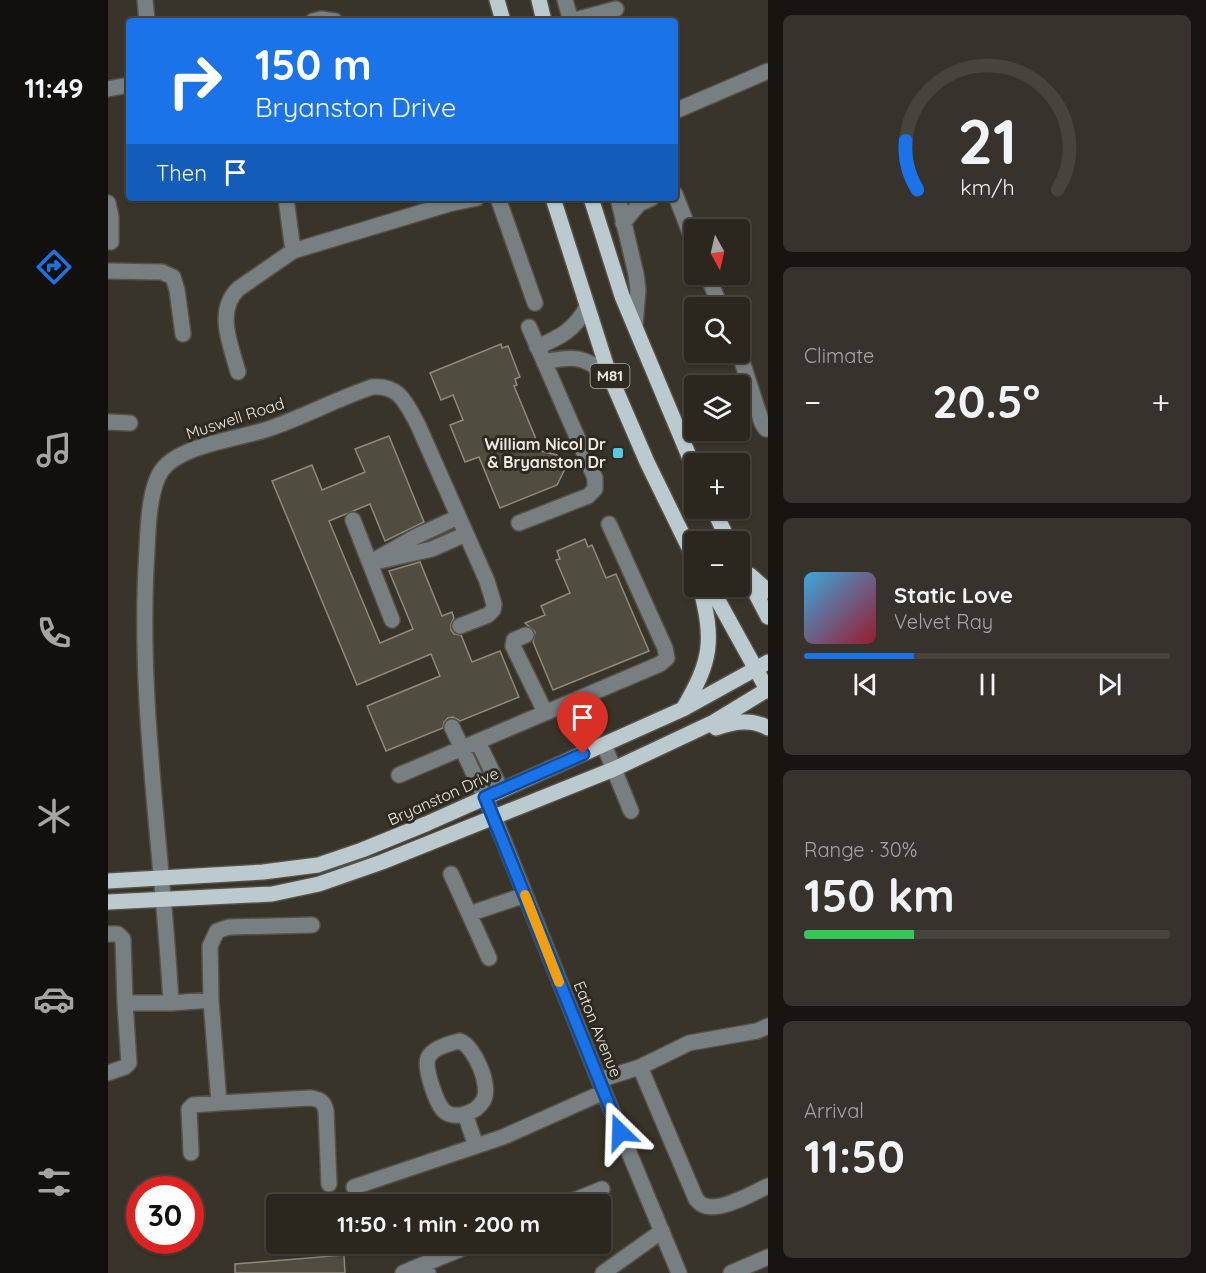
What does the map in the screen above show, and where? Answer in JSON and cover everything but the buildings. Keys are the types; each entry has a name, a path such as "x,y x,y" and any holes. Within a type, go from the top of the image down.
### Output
{"main road":[{"path":"497,0 502,18"},
{"path":"539,0 543,18"},
{"name":"M81","path":"554,201 609,374 647,462 684,538"},
{"name":"M81","path":"592,201 622,296 688,453"},
{"path":"750,574 768,591"},
{"path":"750,584 768,617"},
{"path":"683,709 696,687 708,655 708,628 702,597"},
{"path":"108,902 272,894 305,888 382,862 614,769 714,722 768,690 762,665 717,597"},
{"name":"Bryanston Drive","path":"108,881 263,872 318,864 362,850 683,709 762,665"},
{"path":"687,735 739,722 760,723 768,728"}],"street":[{"path":"145,0 147,18"},
{"path":"565,0 570,18"},
{"path":"582,18 616,9"},
{"path":"678,110 768,71"},
{"path":"108,89 126,86"},
{"path":"286,201 293,250"},
{"path":"238,372 225,321 226,306 238,289 293,250 463,201"},
{"path":"499,201 535,303"},
{"path":"619,201 637,282 635,325"},
{"path":"623,223 639,204 646,201"},
{"path":"678,201 685,219"},
{"path":"108,203 111,217 111,242"},
{"path":"108,270 162,272 173,277 183,334"},
{"path":"537,347 560,337 573,327 587,307"},
{"path":"519,523 588,496 595,489 595,478 529,327"},
{"path":"544,362 575,357 588,361 609,374"},
{"path":"743,363 762,423 767,430"},
{"name":"Muswell Road","path":"171,1003 148,720 146,663 145,577 148,528 153,496 162,471 179,457 194,450 270,428 372,387 387,388 398,393 409,408 488,581 494,604 493,610 489,615 460,626"},
{"path":"108,422 130,423"},
{"path":"371,563 407,541 458,517"},
{"path":"353,520 392,620"},
{"path":"399,775 660,664 667,658 665,648 609,524"},
{"path":"371,563 432,549 466,534"},
{"path":"526,635 514,640 513,646 545,712"},
{"name":"Eaton Avenue","path":"452,727 494,817 601,1086 679,1273"},
{"path":"478,742 501,790"},
{"path":"604,745 631,811"},
{"path":"451,874 489,958"},
{"path":"469,914 525,895"},
{"path":"219,1103 211,1000 210,946 217,931 229,927 312,925"},
{"path":"108,934 118,934 123,939 129,1064 108,1073"},
{"path":"125,1003 211,1000"},
{"path":"354,1187 504,1137 689,1043 757,1031 768,1026"},
{"path":"460,1041 472,1050 486,1086 485,1099 482,1104 465,1114 450,1114 444,1111 427,1071 428,1058 431,1054 450,1043 460,1041"},
{"path":"640,1066 696,1199 704,1206 715,1206 726,1204 768,1186"},
{"path":"191,1153 189,1109 194,1105 310,1098 321,1101 326,1111 329,1184"},
{"path":"465,1114 476,1146"},
{"path":"590,1194 602,1189"},
{"path":"603,1273 662,1231"},
{"path":"403,1273 426,1269 454,1254"},
{"path":"731,1273 768,1257"}],"slow traffic":[{"path":"525,895 559,982"}],"place":[{"name":"William Nicol Dr & Bryanston Dr","path":"618,453"}],"route":[{"path":"583,754 485,797 620,1132"}]}
